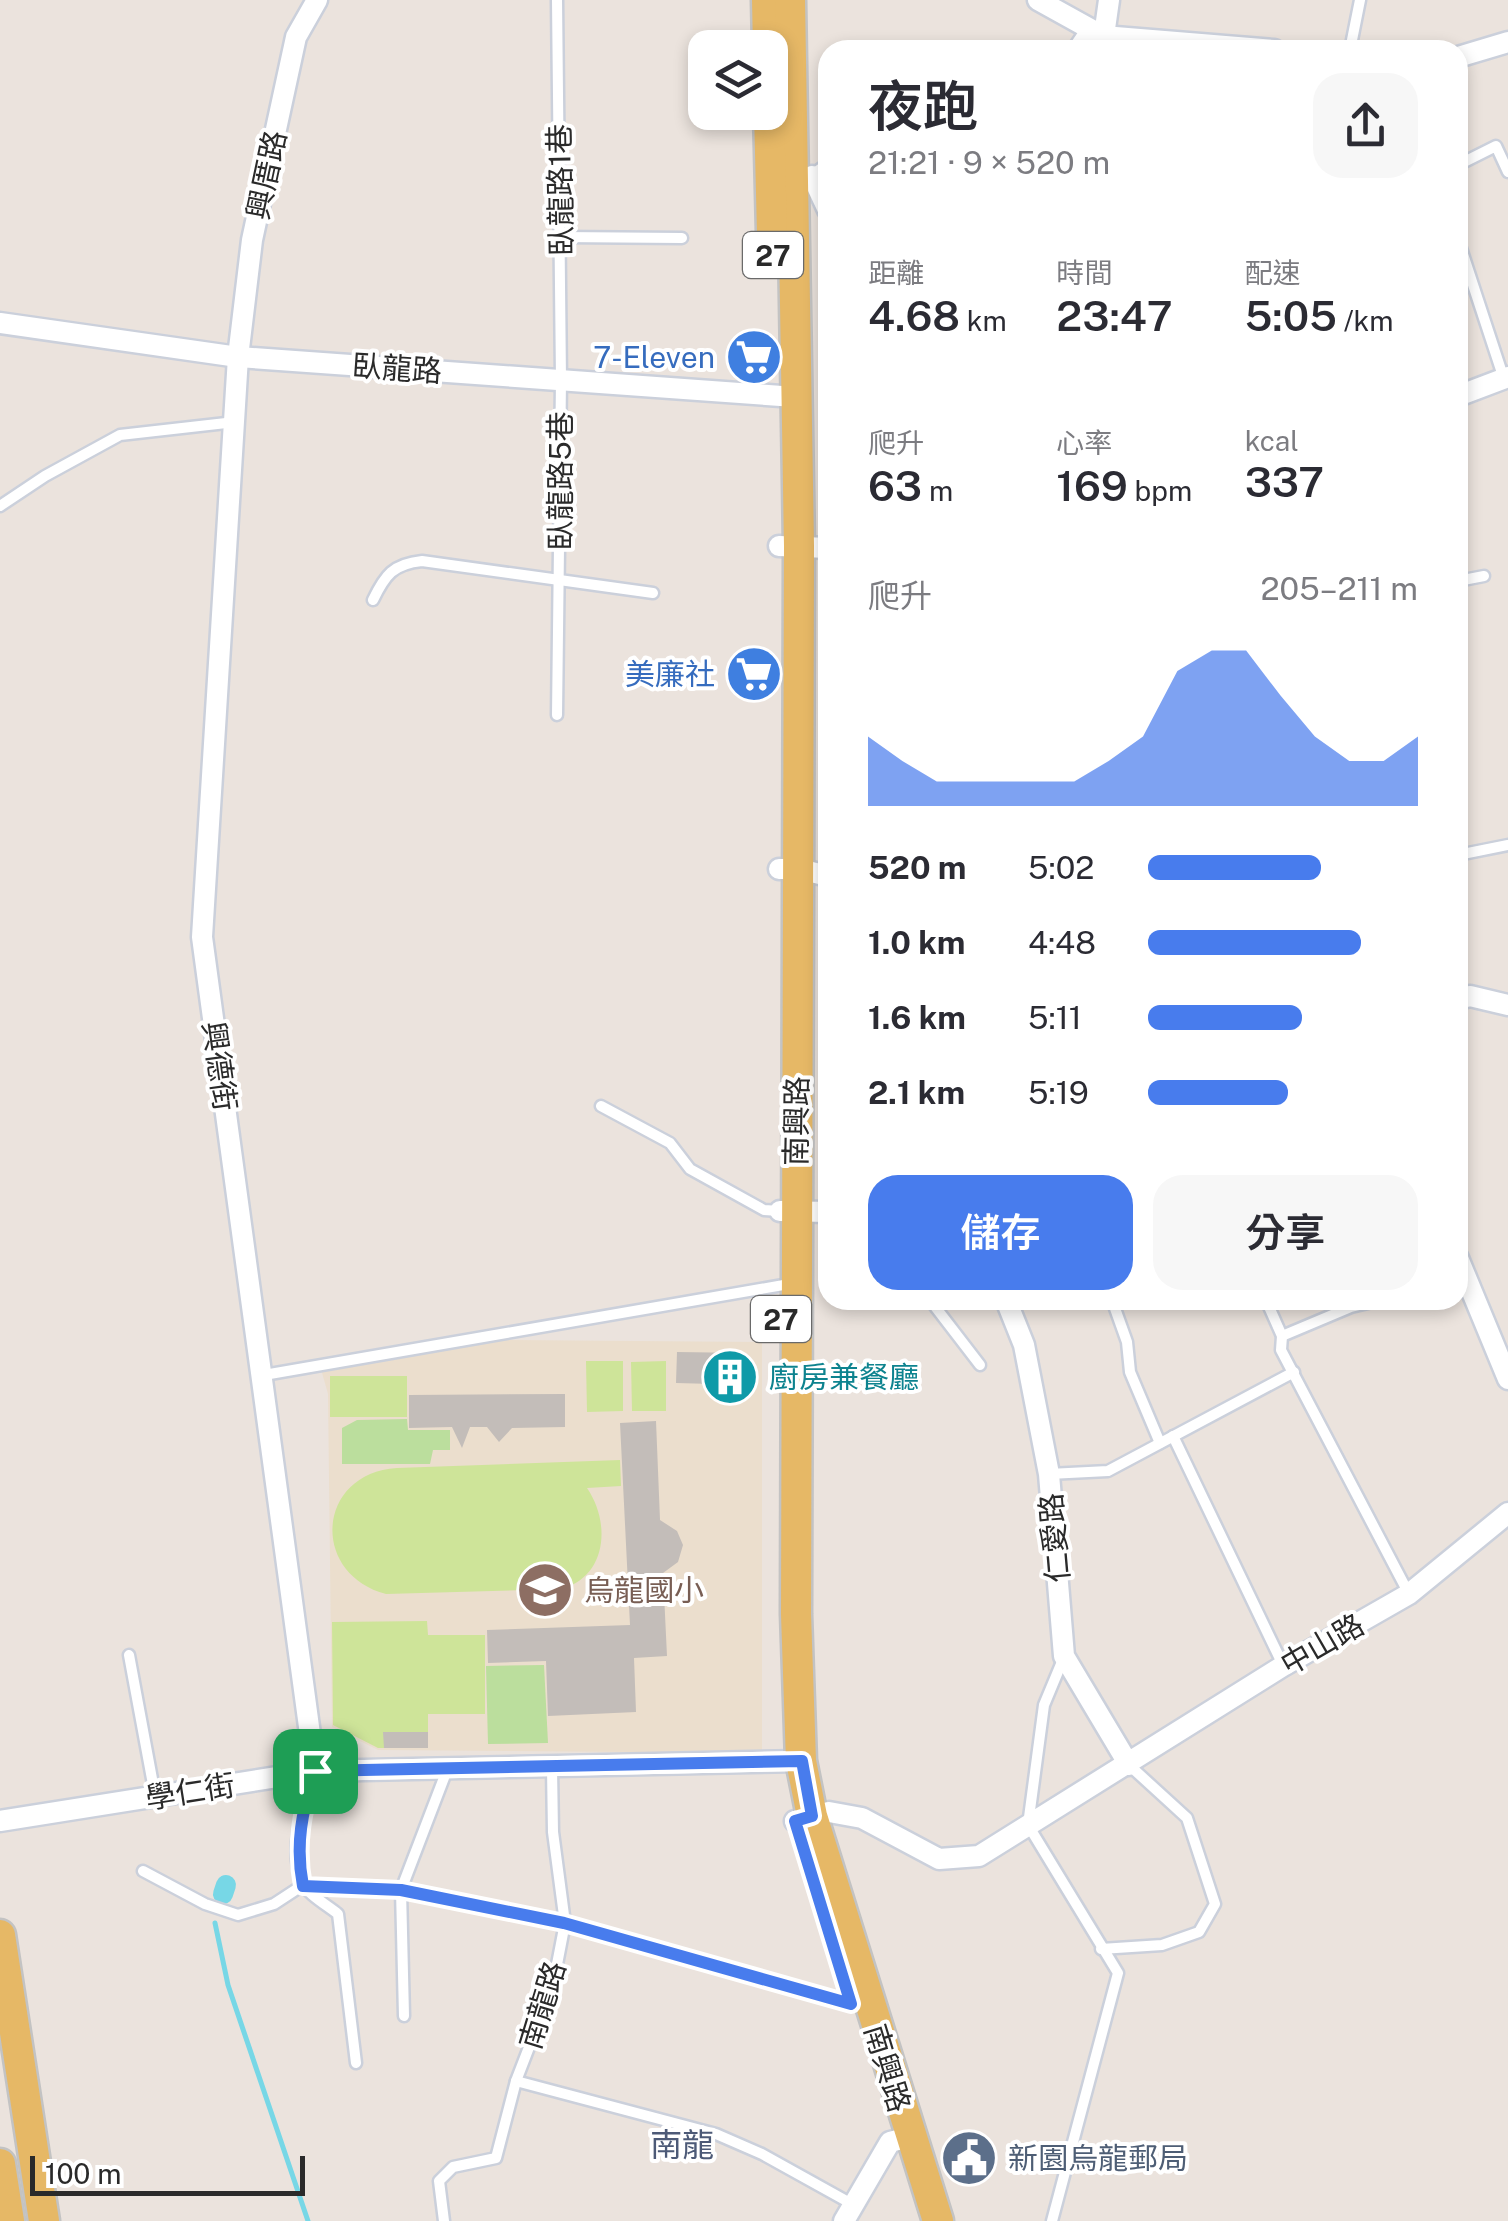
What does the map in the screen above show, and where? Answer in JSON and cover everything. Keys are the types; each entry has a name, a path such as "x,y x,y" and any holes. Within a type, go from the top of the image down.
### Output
{"main road":[{"path":"767,0 768,30"},
{"name":"南興路","path":"790,0 800,173 787,397 802,547 802,871 788,1211 796,1614 792,1762 851,2004 900,2140 938,2221"},
{"name":"南興路","path":"778,130 800,173"},
{"name":"南興路","path":"803,1818 900,2140 917,2221"},
{"path":"0,1935 44,2221"},
{"path":"0,2164 9,2221"}],"street":[{"name":"興厝路","path":"238,356 252,240 267,164 296,37 317,0"},
{"path":"1038,0 1099,39 1109,0"},
{"path":"1468,54 1508,42"},
{"path":"800,173 818,197"},
{"name":"臥龍路","path":"0,323 238,356 787,397"},
{"name":"興德街","path":"238,356 202,937 315,1771"},
{"path":"1468,392 1506,378"},
{"path":"1468,996 1508,1005"},
{"path":"788,1211 818,1212"},
{"path":"1468,1295 1508,1379"},
{"name":"仁愛路","path":"1010,1310 1024,1345 1049,1474 1064,1656 1129,1764"},
{"name":"中山路","path":"803,1818 828,1812 862,1818 940,1859 979,1856 1283,1666 1409,1594 1508,1513"},
{"name":"學仁街","path":"0,1821 315,1771 792,1762"},
{"path":"848,2213 900,2140"}],"lane":[{"name":"臥龍路1巷","path":"557,0 561,380"},
{"path":"1352,40 1360,0"},
{"path":"1468,159 1496,146 1508,172"},
{"path":"560,237 682,238"},
{"path":"1468,267 1506,378"},
{"name":"臥龍路5巷","path":"557,715 561,380"},
{"path":"0,506 120,435 236,422"},
{"name":"臥龍路5巷","path":"372,600 385,575 400,563 422,561 654,593"},
{"path":"1468,579 1484,576"},
{"path":"1468,854 1508,845"},
{"path":"601,1106 670,1143 690,1168 764,1210 788,1211"},
{"path":"264,1375 789,1284"},
{"path":"938,1310 980,1364"},
{"path":"1116,1310 1127,1342 1130,1372 1160,1443"},
{"path":"1270,1310 1282,1336 1281,1350 1409,1594"},
{"path":"1282,1336 1344,1310"},
{"path":"1049,1474 1108,1470 1294,1372"},
{"path":"1173,1436 1283,1666"},
{"path":"130,1656 156,1796"},
{"path":"1052,2221 1118,1974 1028,1825 1044,1704 1064,1656"},
{"path":"1101,1949 1162,1945 1199,1932 1216,1904 1187,1818 1129,1764"},
{"name":"南龍路","path":"444,2221 439,2182 453,2167 496,2158 516,2082 553,1984 564,1923 552,1768"},
{"path":"404,2016 401,1890 447,1770"},
{"path":"315,1771 302,1809 297,1856 303,1886 338,1914 356,2063"},
{"path":"142,1871 206,1904 238,1914 274,1904 303,1886 401,1890 564,1923 851,2004"},
{"path":"516,2082 716,2134 802,2175 848,2213"}],"shaded area":[{"name":"烏龍國小","path":"495,1340 762,1342 762,1753 378,1750 332,1727 328,1394 321,1369"}],"green space":[{"path":"586,1361 623,1361 623,1411 587,1412"},
{"path":"666,1361 666,1411 632,1411 631,1362"},
{"path":"330,1376 407,1376 407,1417 330,1417"},
{"path":"407,1419 408,1430 450,1430 450,1450 433,1450 430,1464 342,1464 342,1428 357,1420"},
{"path":"620,1460 621,1486 587,1488 595,1502 602,1532 596,1561 588,1573 562,1589 386,1594 361,1583 344,1566 335,1546 333,1525 338,1505 351,1487 370,1474 397,1468"},
{"path":"427,1621 428,1635 485,1635 485,1714 428,1714 428,1748 378,1748 333,1725 332,1622"},
{"path":"544,1665 548,1743 488,1744 486,1666"}],"building":[{"name":"廚房兼餐廳","path":"677,1352 746,1353 746,1380 736,1380 735,1398 713,1398 713,1384 676,1383"},
{"path":"565,1394 565,1427 512,1428 499,1442 487,1427 470,1427 462,1448 452,1427 409,1428 409,1395"},
{"path":"656,1421 660,1520 677,1531 683,1545 678,1562 663,1573 667,1656 634,1658 636,1712 548,1716 546,1661 488,1663 487,1630 630,1625 620,1423"},
{"path":"383,1732 428,1732 428,1748 384,1748"}],"waterway":[{"path":"223,1894 226,1885"},
{"path":"215,1923 228,1985 308,2221"}],"place":[{"name":"7-Eleven","path":"754,357"},
{"name":"美廉社","path":"754,674"},
{"name":"廚房兼餐廳","path":"730,1377"},
{"name":"烏龍國小","path":"545,1590"},
{"name":"新園烏龍郵局","path":"969,2158"}],"district":[{"name":"南龍","path":"682,2144"}],"route":[{"path":"802,1761 812,1816 795,1821 851,2004 564,1923 401,1890 303,1886 297,1856 302,1809 315,1771 802,1761"}]}
